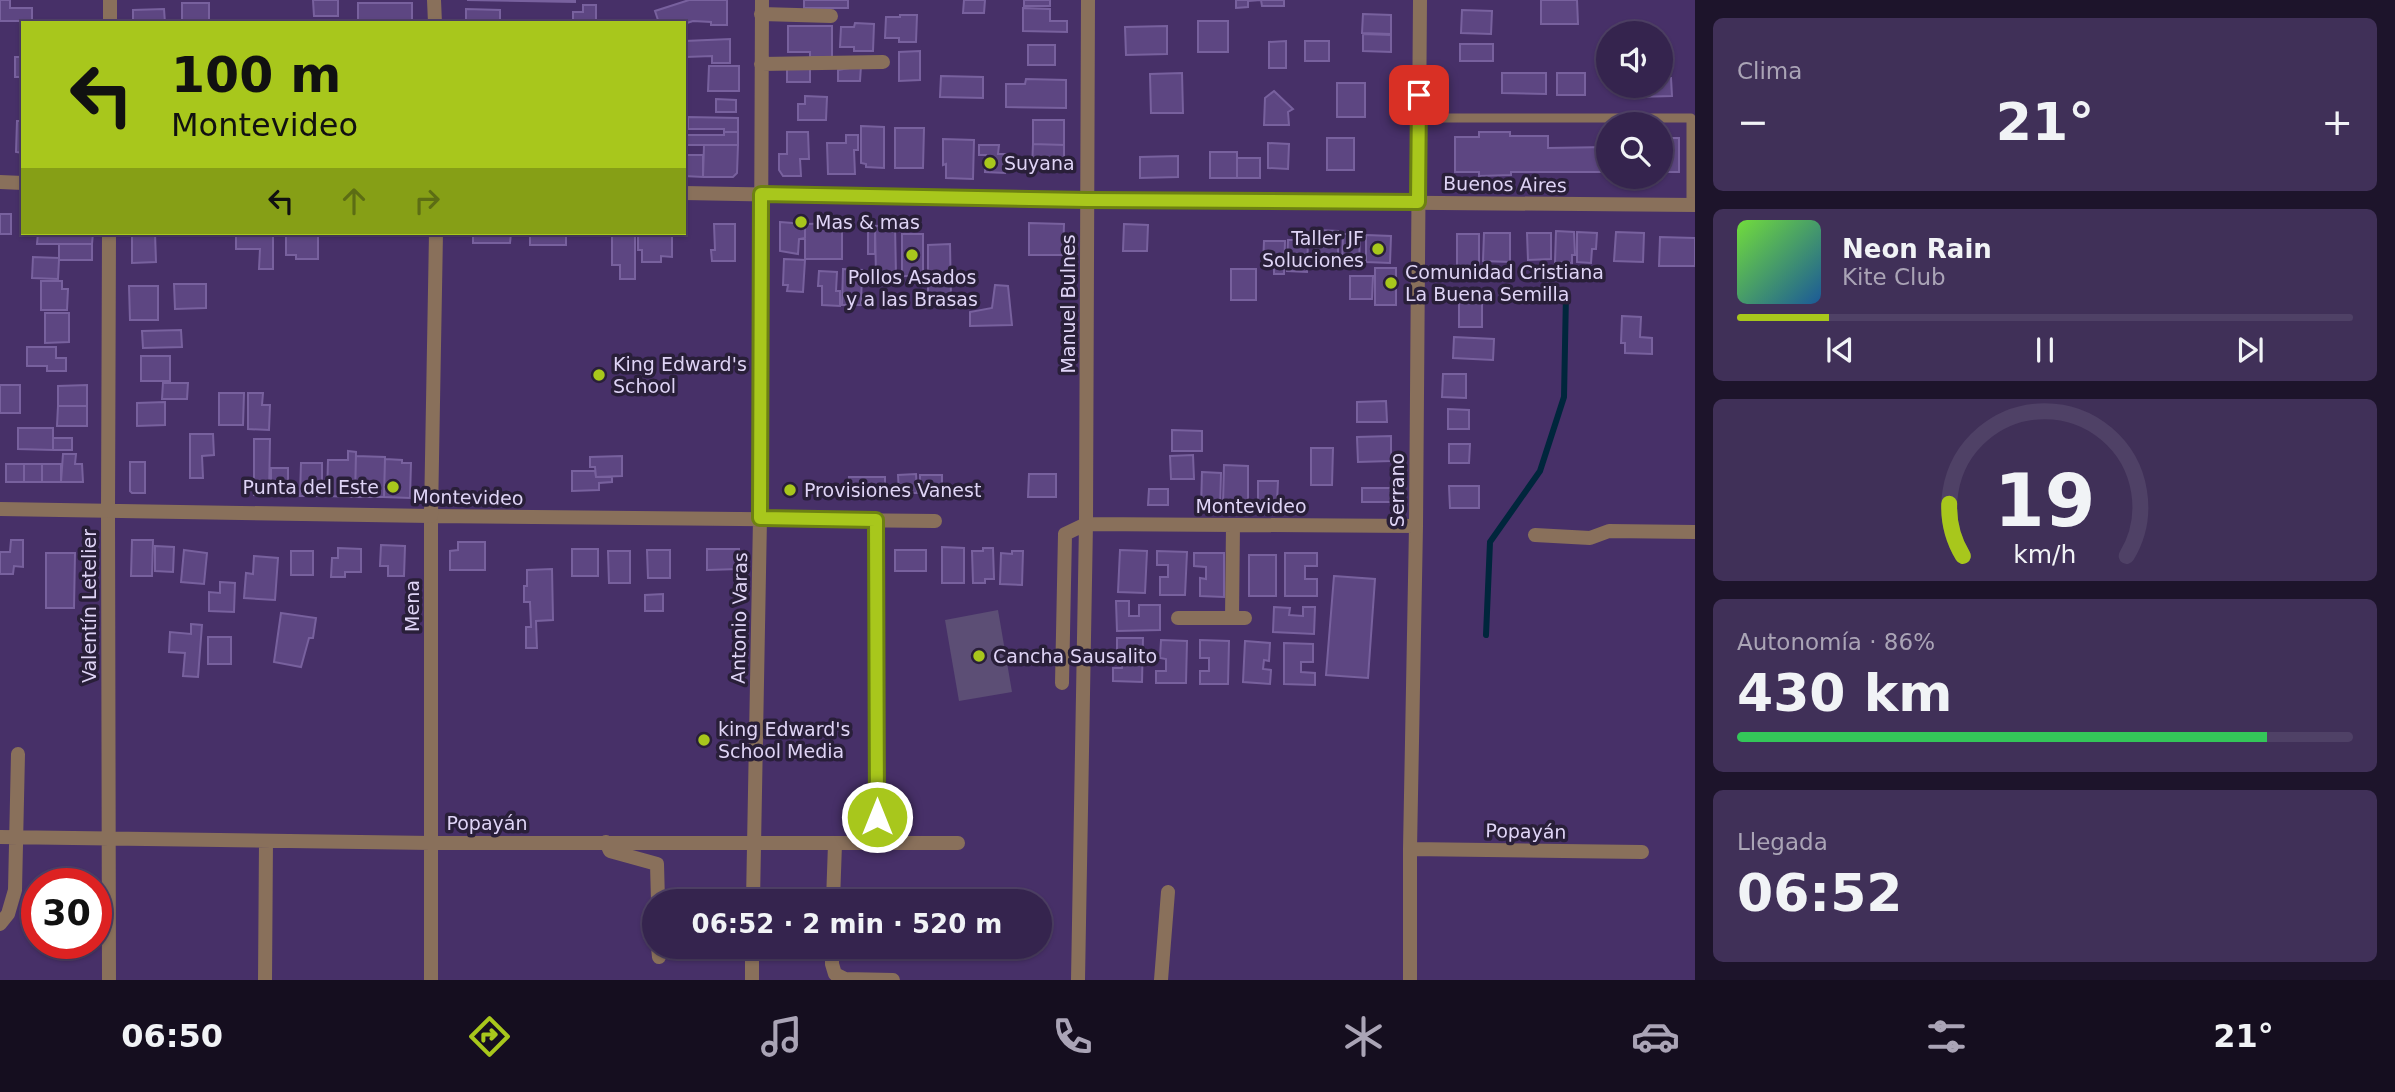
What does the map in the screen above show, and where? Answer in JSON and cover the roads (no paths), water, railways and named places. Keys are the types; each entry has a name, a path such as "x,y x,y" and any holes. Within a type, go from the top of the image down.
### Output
{"street":[{"path":"110,0 110,21"},
{"path":"434,0 435,21"},
{"name":"Manuel Bulnes","path":"1078,980 1086,524 1088,0"},
{"name":"Serrano","path":"1410,980 1420,0"},
{"path":"762,7 831,16"},
{"name":"Antonio Varas","path":"753,889 760,518 762,7"},
{"path":"761,64 883,62"},
{"path":"0,182 21,183"},
{"name":"Buenos Aires","path":"686,193 1087,200 1693,205"},
{"name":"Valentín Letelier","path":"109,235 109,980"},
{"name":"Mena","path":"431,980 431,516 436,235"},
{"name":"Montevideo","path":"0,509 935,521"},
{"path":"876,520 877,844"},
{"path":"1062,683 1065,534 1086,524"},
{"name":"Montevideo","path":"1086,524 1416,526"},
{"path":"1178,618 1238,618 1233,525"},
{"path":"1535,535 1590,538 1609,531 1695,532"},
{"path":"0,924 8,914 15,890 18,754"},
{"name":"Popayán","path":"0,837 430,843 958,843"},
{"path":"265,980 266,841"},
{"path":"606,842 610,851 657,864 658,889"},
{"path":"833,889 835,844"},
{"name":"Popayán","path":"1410,849 1642,852"},
{"path":"1161,980 1168,892"},
{"path":"752,959 752,980"},
{"path":"832,959 835,974 845,979 893,980"}],"lane":[{"path":"1419,118 1691,118 1693,205"}],"waterway":[{"path":"1486,635 1490,542 1540,471 1564,397 1566,294"}],"place":[{"name":"Suyana","path":"990,163"},
{"name":"Mas & mas","path":"801,222"},
{"name":"Taller JF Soluciones","path":"1378,249"},
{"name":"Pollos Asados y a las Brasas","path":"912,255"},
{"name":"Comunidad Cristiana La Buena Semilla","path":"1391,283"},
{"name":"King Edward's School","path":"599,375"},
{"name":"Punta del Este","path":"393,487"},
{"name":"Provisiones Vanest","path":"790,490"},
{"name":"Cancha Sausalito","path":"979,656"},
{"name":"king Edward's School Media","path":"704,740"}]}
